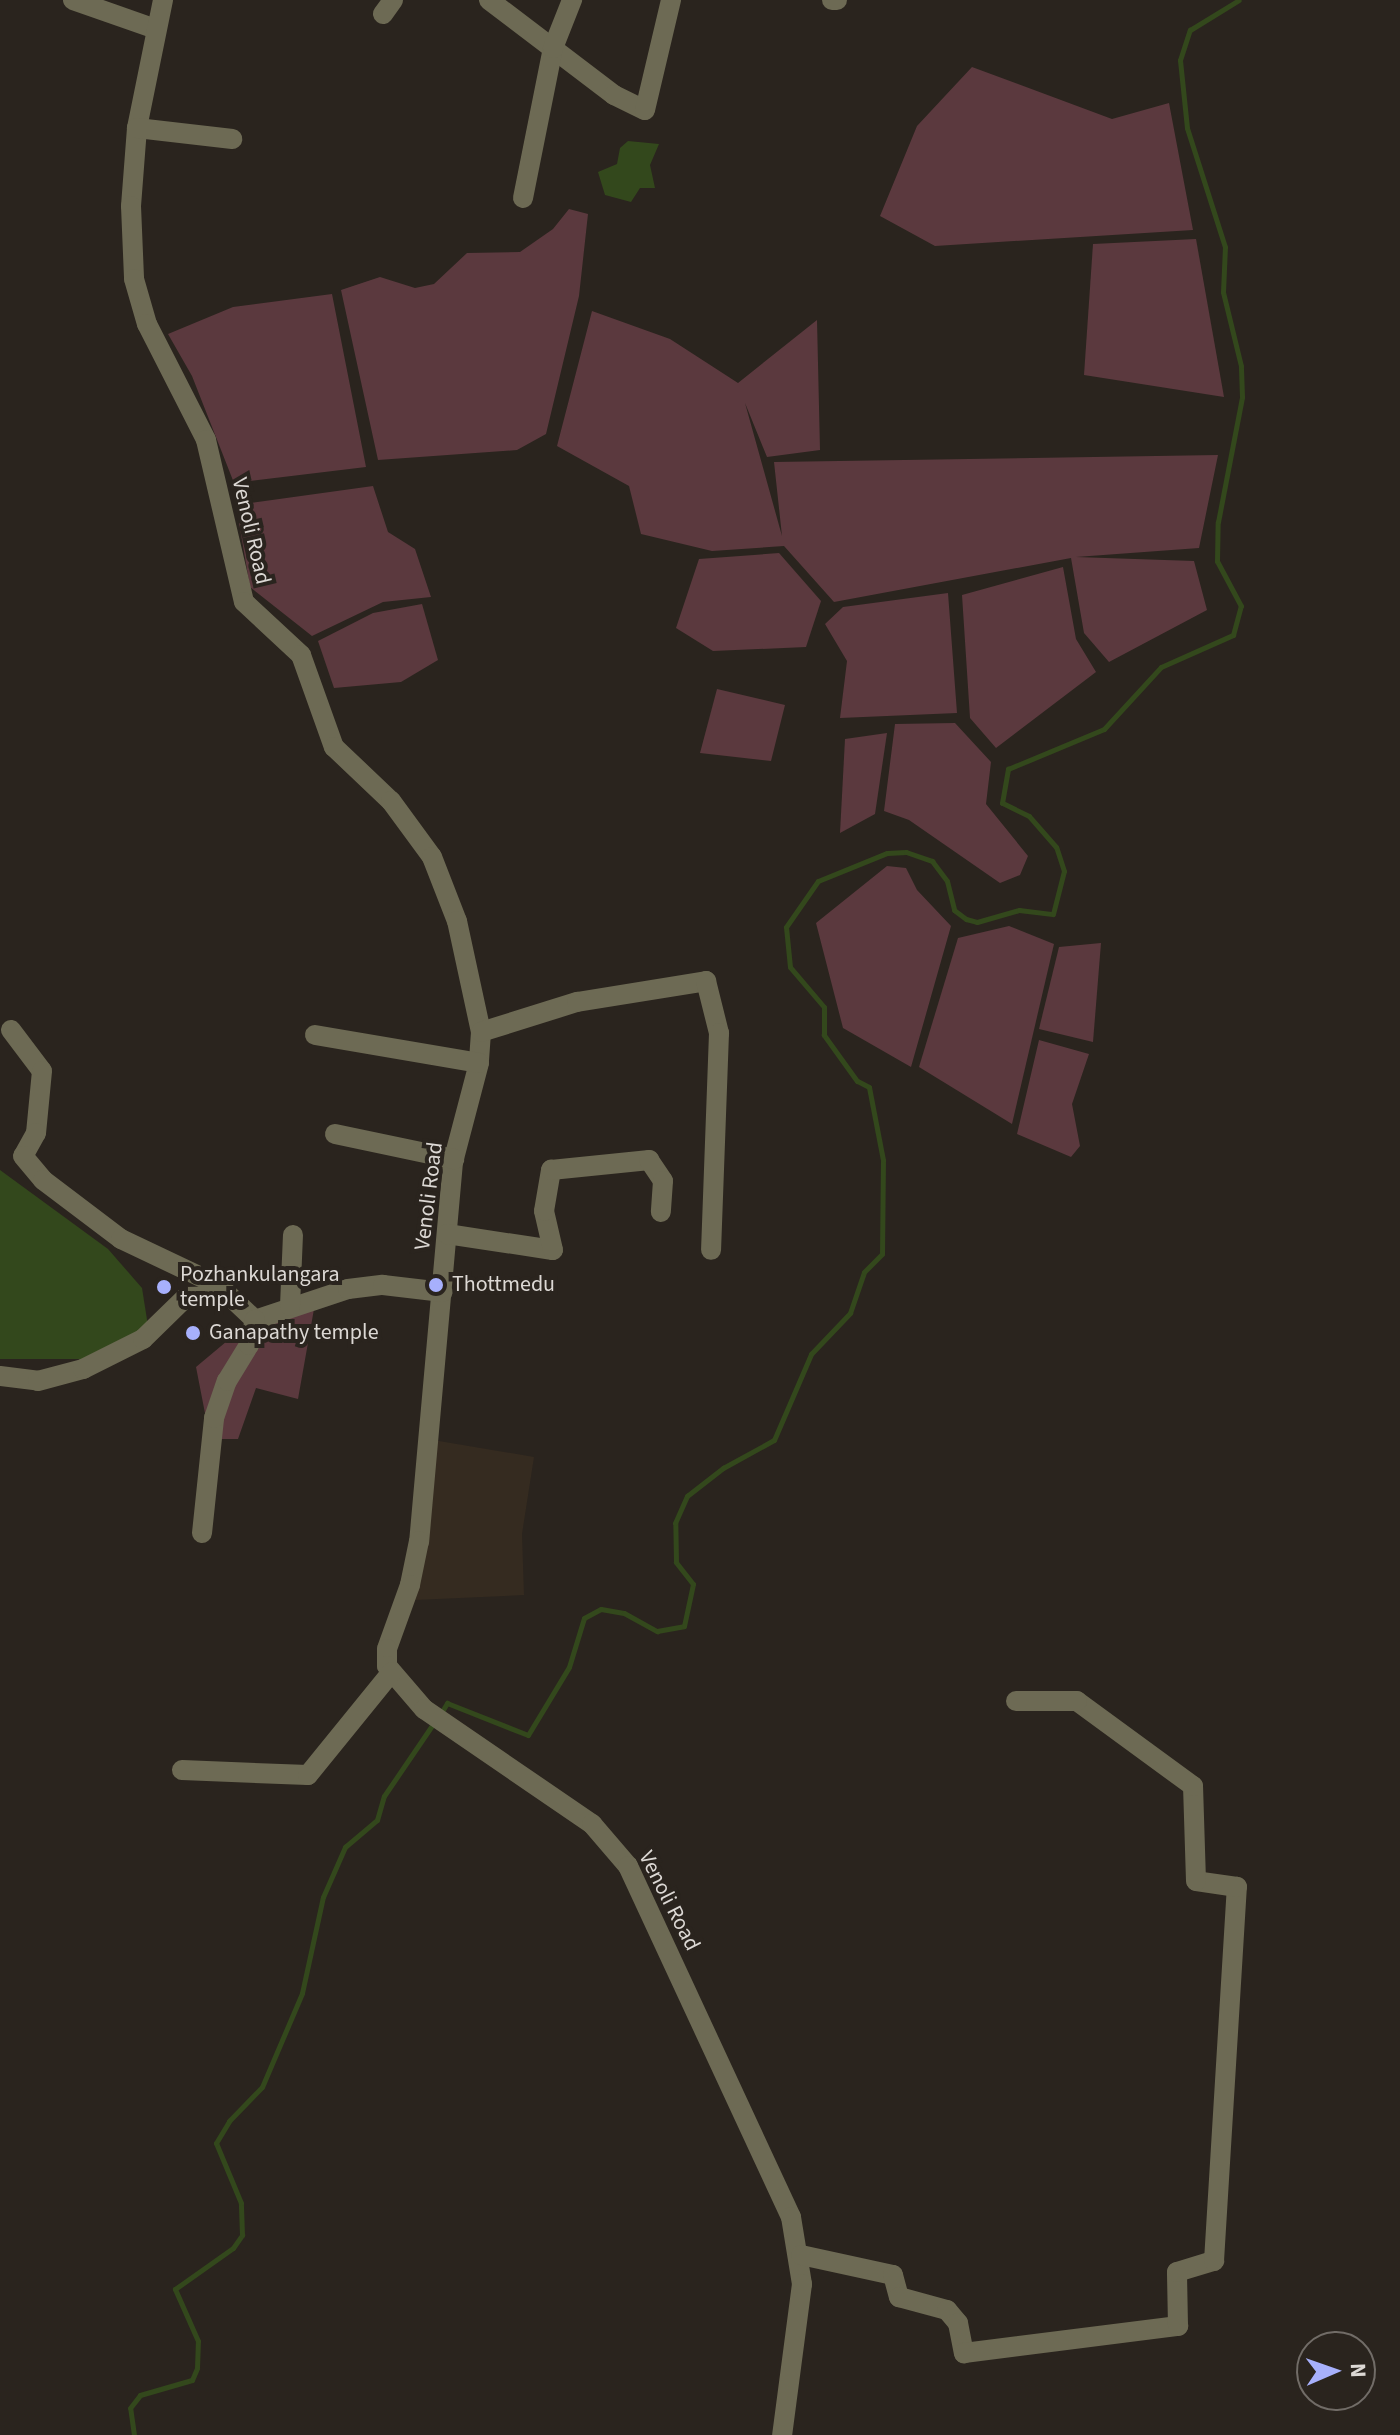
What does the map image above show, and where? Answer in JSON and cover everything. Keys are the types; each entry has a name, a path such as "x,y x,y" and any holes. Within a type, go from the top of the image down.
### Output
{"street":[{"path":"73,0 156,29"},
{"name":"Venoli Road","path":"163,0 137,128 131,206 134,279 147,324 206,440 237,584 244,602 301,655 321,723 334,747 391,801 432,857 457,921 481,1032 479,1063 454,1159 419,1541 410,1585 387,1649 391,1673 424,1709 592,1824 628,1866 767,2164 801,2255 793,2370 782,2435"},
{"path":"489,0 614,95 645,110 671,0"},
{"path":"523,198 553,48 572,0"},
{"path":"137,128 232,139"},
{"path":"481,1032 577,1002 706,981 719,1033 711,1250"},
{"path":"11,1030 42,1071 36,1133 23,1156 43,1180 121,1239 218,1285 226,1296 255,1320"},
{"path":"315,1035 479,1063"},
{"path":"335,1134 454,1159"},
{"path":"447,1234 553,1250 544,1211 551,1170 649,1160 663,1181 661,1212"},
{"path":"290,1306 293,1235"},
{"path":"0,1376 38,1381 83,1369 143,1339 186,1297 193,1274"},
{"path":"255,1320 348,1289 383,1285 443,1292"},
{"path":"186,1297 226,1296"},
{"path":"202,1533 214,1418 227,1381 249,1345 255,1320"},
{"path":"182,1770 308,1775 391,1673"},
{"path":"801,2255 893,2275 899,2297 947,2310 958,2323 964,2353 1178,2326 1177,2272 1214,2261 1237,1887 1196,1881 1193,1786 1077,1701 1016,1701"}],"shaded area":[{"path":"972,67 1112,119 1169,103 1193,230 935,246 880,216 917,126"},
{"path":"628,141 659,144 650,165 655,188 640,188 631,202 605,195 598,172 617,164 620,148"},
{"path":"569,209 588,214 579,296 546,434 517,450 378,460 341,290 380,277 415,288 434,284 467,253 520,252 553,229"},
{"path":"1196,239 1224,397 1084,375 1093,244"},
{"path":"332,294 366,467 234,483 192,376 168,334 233,307"},
{"path":"592,311 670,339 738,383 817,320 820,450 767,457 745,403 782,536 774,462 1218,455 1199,548 1076,557 1194,561 1207,610 1109,662 1084,633 1071,558 834,602 784,546 712,551 641,534 629,486 557,446"},
{"path":"373,486 388,532 415,549 431,597 383,602 312,636 250,587 236,505"},
{"path":"779,553 821,601 806,647 713,651 676,628 699,559"},
{"path":"1063,567 1076,639 1096,672 996,748 970,718 962,595"},
{"path":"948,593 957,713 840,718 847,661 825,624 843,607"},
{"path":"422,604 438,660 401,682 334,688 318,641 373,613"},
{"path":"717,689 785,705 771,761 700,753"},
{"path":"955,723 991,762 986,804 1028,856 1020,875 1000,883 909,820 884,811 895,724"},
{"path":"887,733 875,814 840,833 845,739"},
{"path":"887,866 906,868 917,890 951,926 911,1067 843,1028 816,923"},
{"path":"1009,926 1054,944 1012,1124 919,1067 958,938"},
{"path":"1101,943 1093,1042 1039,1029 1059,947"},
{"path":"1039,1040 1089,1054 1072,1104 1080,1146 1071,1157 1017,1134"},
{"path":"0,1170 108,1249 142,1288 148,1326 82,1359 0,1359"},
{"path":"314,1309 298,1399 256,1388 238,1439 210,1439 196,1367 245,1326"},
{"path":"433,1440 534,1457 522,1534 524,1595 415,1600 432,1507"}],"waterway":[{"path":"441,1713 447,1703 528,1735 569,1667 584,1618 601,1609 624,1613 657,1631 684,1626 693,1584 676,1562 675,1523 687,1496 723,1468 774,1440 811,1354 850,1313 864,1272 882,1254 883,1160 869,1087 857,1081 824,1035 824,1007 790,967 786,927 818,881 887,853 906,852 932,861 947,881 954,910 966,919 977,922 1019,910 1053,914 1064,871 1056,847 1029,816 1002,803 1008,769 1104,729 1161,667 1233,635 1241,606 1217,561 1218,522 1242,397 1241,366 1223,292 1225,247 1187,128 1180,60 1190,30 1239,0"},
{"path":"134,2435 130,2408 140,2395 192,2380 197,2368 198,2341 175,2289 233,2248 242,2235 241,2203 216,2143 229,2121 262,2087 302,1993 323,1897 345,1847 377,1820 384,1796 435,1721"}],"place":[{"name":"Thottmedu","path":"436,1285"},
{"name":"Pozhankulangara temple","path":"164,1287"},
{"name":"Ganapathy temple","path":"193,1333"}]}
